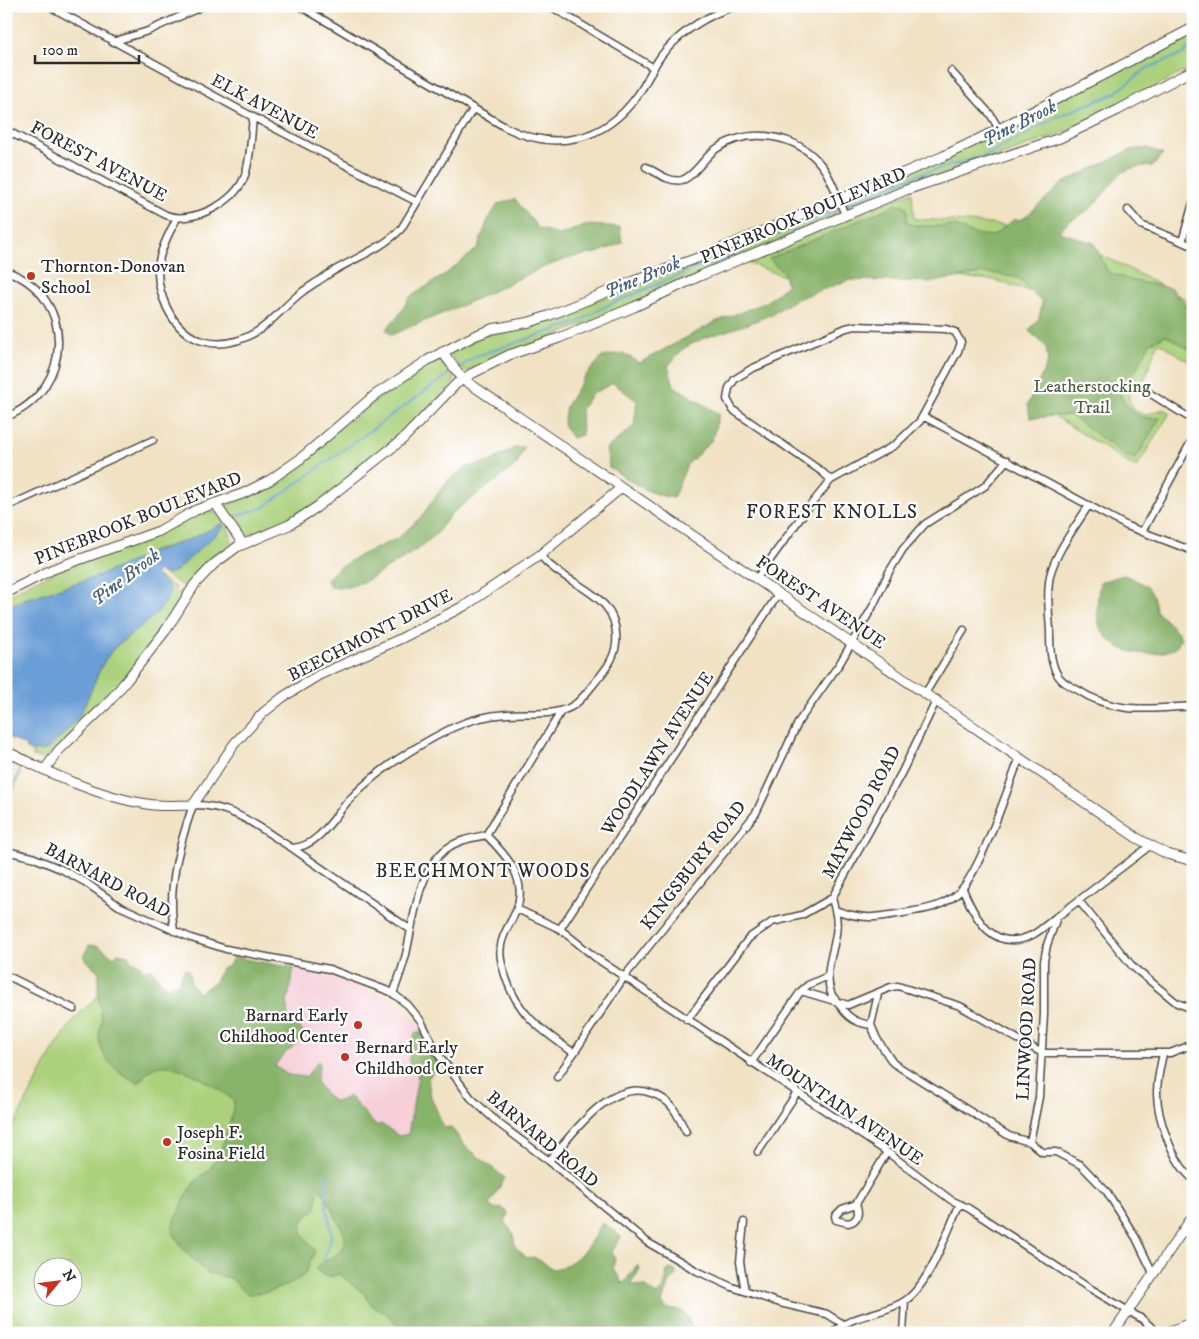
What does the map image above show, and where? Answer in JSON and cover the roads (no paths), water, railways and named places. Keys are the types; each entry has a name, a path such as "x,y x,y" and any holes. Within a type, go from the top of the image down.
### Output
{"street":[{"name":"ELK AVENUE","path":"49,6 112,42 417,202"},
{"path":"112,42 148,30 203,6"},
{"path":"300,6 473,109 530,138 550,142 575,140 599,129 623,112 637,96 665,51 687,30 712,14 735,6"},
{"path":"550,6 654,68"},
{"name":"PINEBROOK BOULEVARD","path":"6,593 53,569 158,531 190,513 251,490 284,471 370,398 442,352 483,332 548,316 647,276 703,256 944,156 1193,28"},
{"path":"951,71 990,114 999,129"},
{"name":"PINEBROOK BOULEVARD","path":"45,769 60,750 107,704 127,680 166,630 198,580 225,555 243,544 289,525 317,507 403,439 463,379 498,360 581,330 652,300 707,272 845,215 922,184 1060,138 1192,72"},
{"path":"253,117 245,176 237,189 220,204 186,218 177,218 157,264 157,276 170,315 184,332 198,341 226,344 241,340 257,331 302,292 343,264 395,236 410,218 417,202 473,109"},
{"name":"FOREST AVENUE","path":"6,130 166,215 177,218"},
{"path":"646,167 668,178 680,180 689,176 708,155 723,144 749,136 776,138 793,142 815,157 824,168 845,215"},
{"path":"1182,242 1193,203"},
{"path":"1128,210 1141,225 1193,246"},
{"path":"6,271 18,275 40,290 51,308 58,340 54,370 46,386 37,398 19,412 6,417"},
{"path":"757,578 804,513 831,480 895,445 905,437 923,416 958,351 961,342 957,334 946,330 855,326 775,358 735,379 729,388 727,399 733,410 821,471 831,480"},
{"name":"FOREST AVENUE","path":"442,352 463,379 621,488 926,692 1150,845 1167,854 1193,861"},
{"path":"1146,391 1193,420"},
{"path":"923,416 1142,532 1193,551"},
{"path":"1142,532 1193,438"},
{"path":"6,506 153,440"},
{"name":"KINGSBURY ROAD","path":"557,1077 624,977 756,813 798,721 840,663 903,549 925,524 985,486 1007,460"},
{"name":"BEECHMONT DRIVE","path":"193,805 240,738 263,713 290,692 319,675 440,620 485,593 540,555 621,488"},
{"path":"215,503 243,544"},
{"path":"1089,505 1066,543 1049,581 1050,644 1052,664 1056,674 1067,684 1104,704 1146,709 1193,706"},
{"path":"292,848 307,844 320,835 350,799 384,769 447,730 468,721 505,714 562,710 574,706 605,671 614,652 616,635 611,614 601,600 554,571 540,555"},
{"name":"WOODLAWN AVENUE","path":"560,929 779,593"},
{"path":"926,692 964,630"},
{"name":"MAYWOOD ROAD","path":"687,1020 749,938 772,922 802,915 832,898 902,772 936,699"},
{"path":"393,994 401,972 416,907 434,862 447,848 456,843 486,835 562,710"},
{"path":"6,751 98,791 132,801 154,805 205,804 238,815 256,824 411,930"},
{"path":"835,910 865,918 881,918 929,910 945,902 963,889 971,877 1020,757"},
{"path":"174,931 171,904 174,875 193,805"},
{"path":"486,835 504,852 513,865 519,886 517,909 504,933 500,951 511,994 531,1020 574,1053"},
{"path":"963,889 971,908 982,926 1001,938 1022,938 1034,934 1150,845"},
{"name":"BARNARD ROAD","path":"6,851 32,857 63,870 92,886 119,906 174,931 226,949 333,970 393,994 408,1006 421,1021 438,1054 471,1098 498,1123 549,1161 647,1242 697,1271 780,1303 827,1314 843,1324"},
{"path":"832,898 838,935 828,976 832,994 845,1014 857,1022 871,1025"},
{"path":"1079,901 1133,966 1177,1003 1193,1009"},
{"name":"MOUNTAIN AVENUE","path":"517,909 560,929 596,958 687,1020 796,1094 888,1152 907,1169 951,1200 1128,1310 1158,1333"},
{"name":"LINWOOD ROAD","path":"1030,1142 1039,1097 1044,961 1047,945 1057,917"},
{"path":"6,975 74,1010"},
{"path":"751,1062 801,991 808,985 828,976"},
{"path":"801,991 840,1004 856,1004 898,986 960,1006 1042,1053 1163,1054 1186,1047 1193,1041"},
{"path":"878,994 871,1025 876,1040 892,1063 995,1128 1010,1136 1030,1142 1042,1152 1056,1152 1081,1164 1095,1178 1127,1224 1153,1273"},
{"path":"1163,1054 1157,1094 1159,1109 1172,1150 1179,1163 1193,1179"},
{"path":"549,1161 606,1100 621,1093 644,1091 661,1097 674,1109 686,1132"},
{"path":"758,1152 796,1094"},
{"path":"856,1204 888,1152"},
{"path":"903,1333 905,1302 932,1266 945,1244 960,1204"},
{"path":"1114,1333 1193,1216"},
{"path":"744,1222 740,1262 745,1291"},
{"path":"833,1333 843,1324 905,1302"},
{"path":"1165,1333 1193,1322"}],"water":[{"path":"222,524 224,527 176,571 167,574 159,571 155,575 169,587 168,596 164,604 158,612 117,645 110,653 104,661 77,719 63,735 48,749 41,752 35,750 32,752 26,749 26,746 6,736 6,608 22,600 96,577 135,560 141,559 149,568 154,564 150,554 152,552 188,540"}],"waterway":[{"name":"Pine Brook","path":"847,205 914,176 990,154 1056,117 1114,94 1147,68 1183,54 1193,45"},
{"name":"Pine Brook","path":"460,367 476,356 578,322 606,306 701,266 717,263 752,245 835,211"},
{"name":"Pine Brook","path":"234,517 264,507 449,374"},
{"name":"Pine Brook","path":"6,798 12,792 20,770"},
{"path":"323,1260 331,1238 325,1200 328,1173"}],"place":[{"name":"Thornton-Donovan School","path":"31,276"},
{"name":"Barnard Early Childhood Center","path":"358,1025"},
{"name":"Bernard Early Childhood Center","path":"345,1057"},
{"name":"Joseph F. Fosina Field","path":"167,1142"}],"district":[{"name":"FOREST KNOLLS","path":"832,511"},
{"name":"BEECHMONT WOODS","path":"483,870"}],"park label":[{"name":"Leatherstocking Trail","path":"1092,396"}]}
